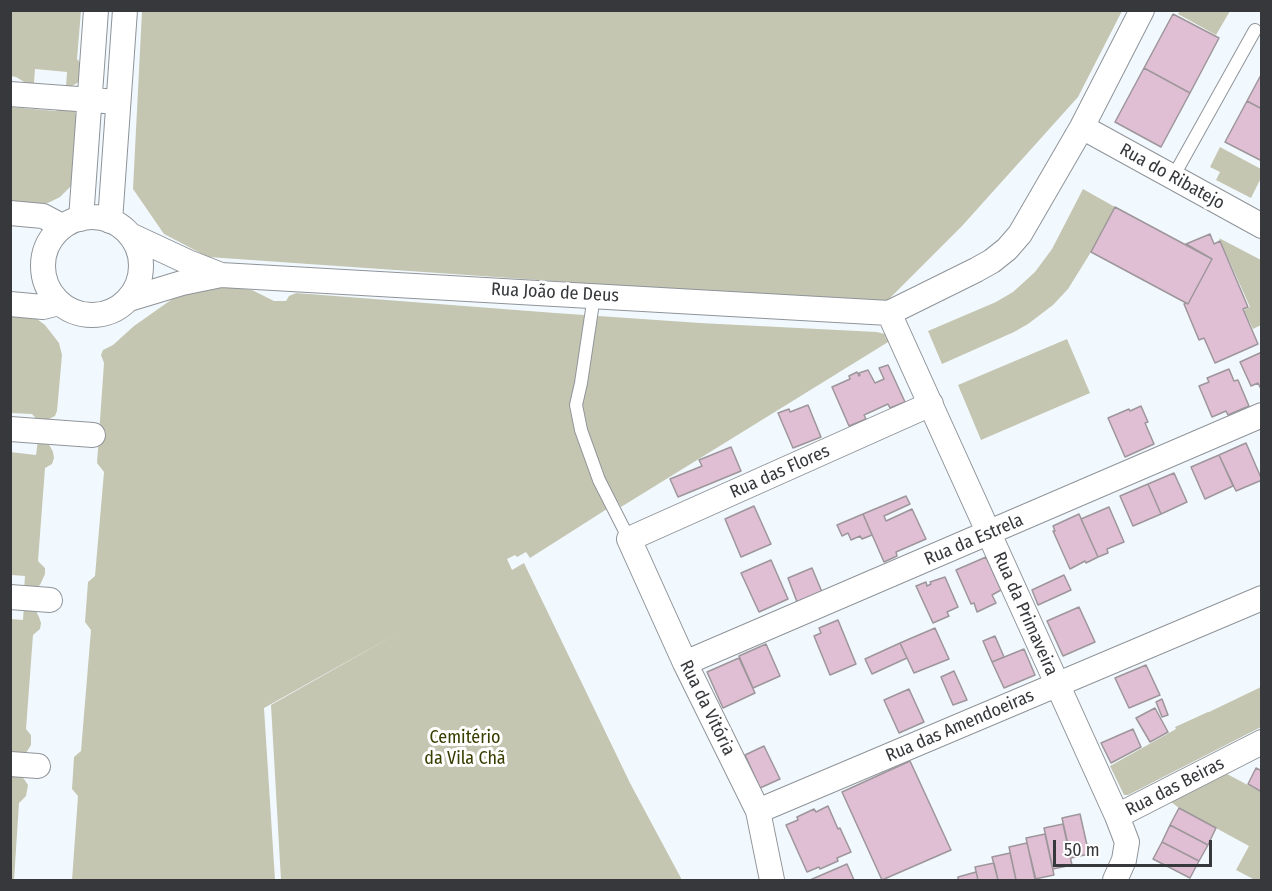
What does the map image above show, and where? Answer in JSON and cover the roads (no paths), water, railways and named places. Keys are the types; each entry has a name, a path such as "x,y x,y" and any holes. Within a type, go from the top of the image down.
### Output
{"street":[{"path":"10,213 43,216 71,222 96,217 119,225 130,235 138,249 141,266 138,283 129,299 114,310 102,315 73,312 59,303 48,288 43,264 46,249 55,234 71,222 89,100 96,10"},
{"path":"110,221 125,10"},
{"path":"889,313 992,261 1020,234 1082,127 1142,10"},
{"path":"10,94 119,103"},
{"name":"Rua do Ribatejo","path":"1082,127 1262,226"},
{"name":"Rua João de Deus","path":"130,235 221,275"},
{"name":"Rua João de Deus","path":"129,299 221,275 889,313"},
{"path":"10,304 43,307 59,303"},
{"name":"Rua da Primaveira","path":"889,313 1117,816"},
{"name":"Rua das Flores","path":"629,539 931,404"},
{"name":"Rua da Estrela","path":"685,663 1262,415"},
{"path":"10,429 93,435"},
{"name":"Rua da Vitória","path":"629,539 685,663 758,811 772,880"},
{"path":"10,597 50,600"},
{"name":"Rua das Amendoeiras","path":"758,811 1262,598"},
{"name":"Rua das Beiras","path":"1115,880 1124,860 1127,842 1117,816 1262,742"},
{"path":"10,764 38,766"}],"lane":[{"path":"1173,177 1255,30"},
{"path":"594,296 576,405 580,430 598,480 629,539"}],"park label":[{"name":"Cemitério da Vila Chã","path":"465,748"}]}
